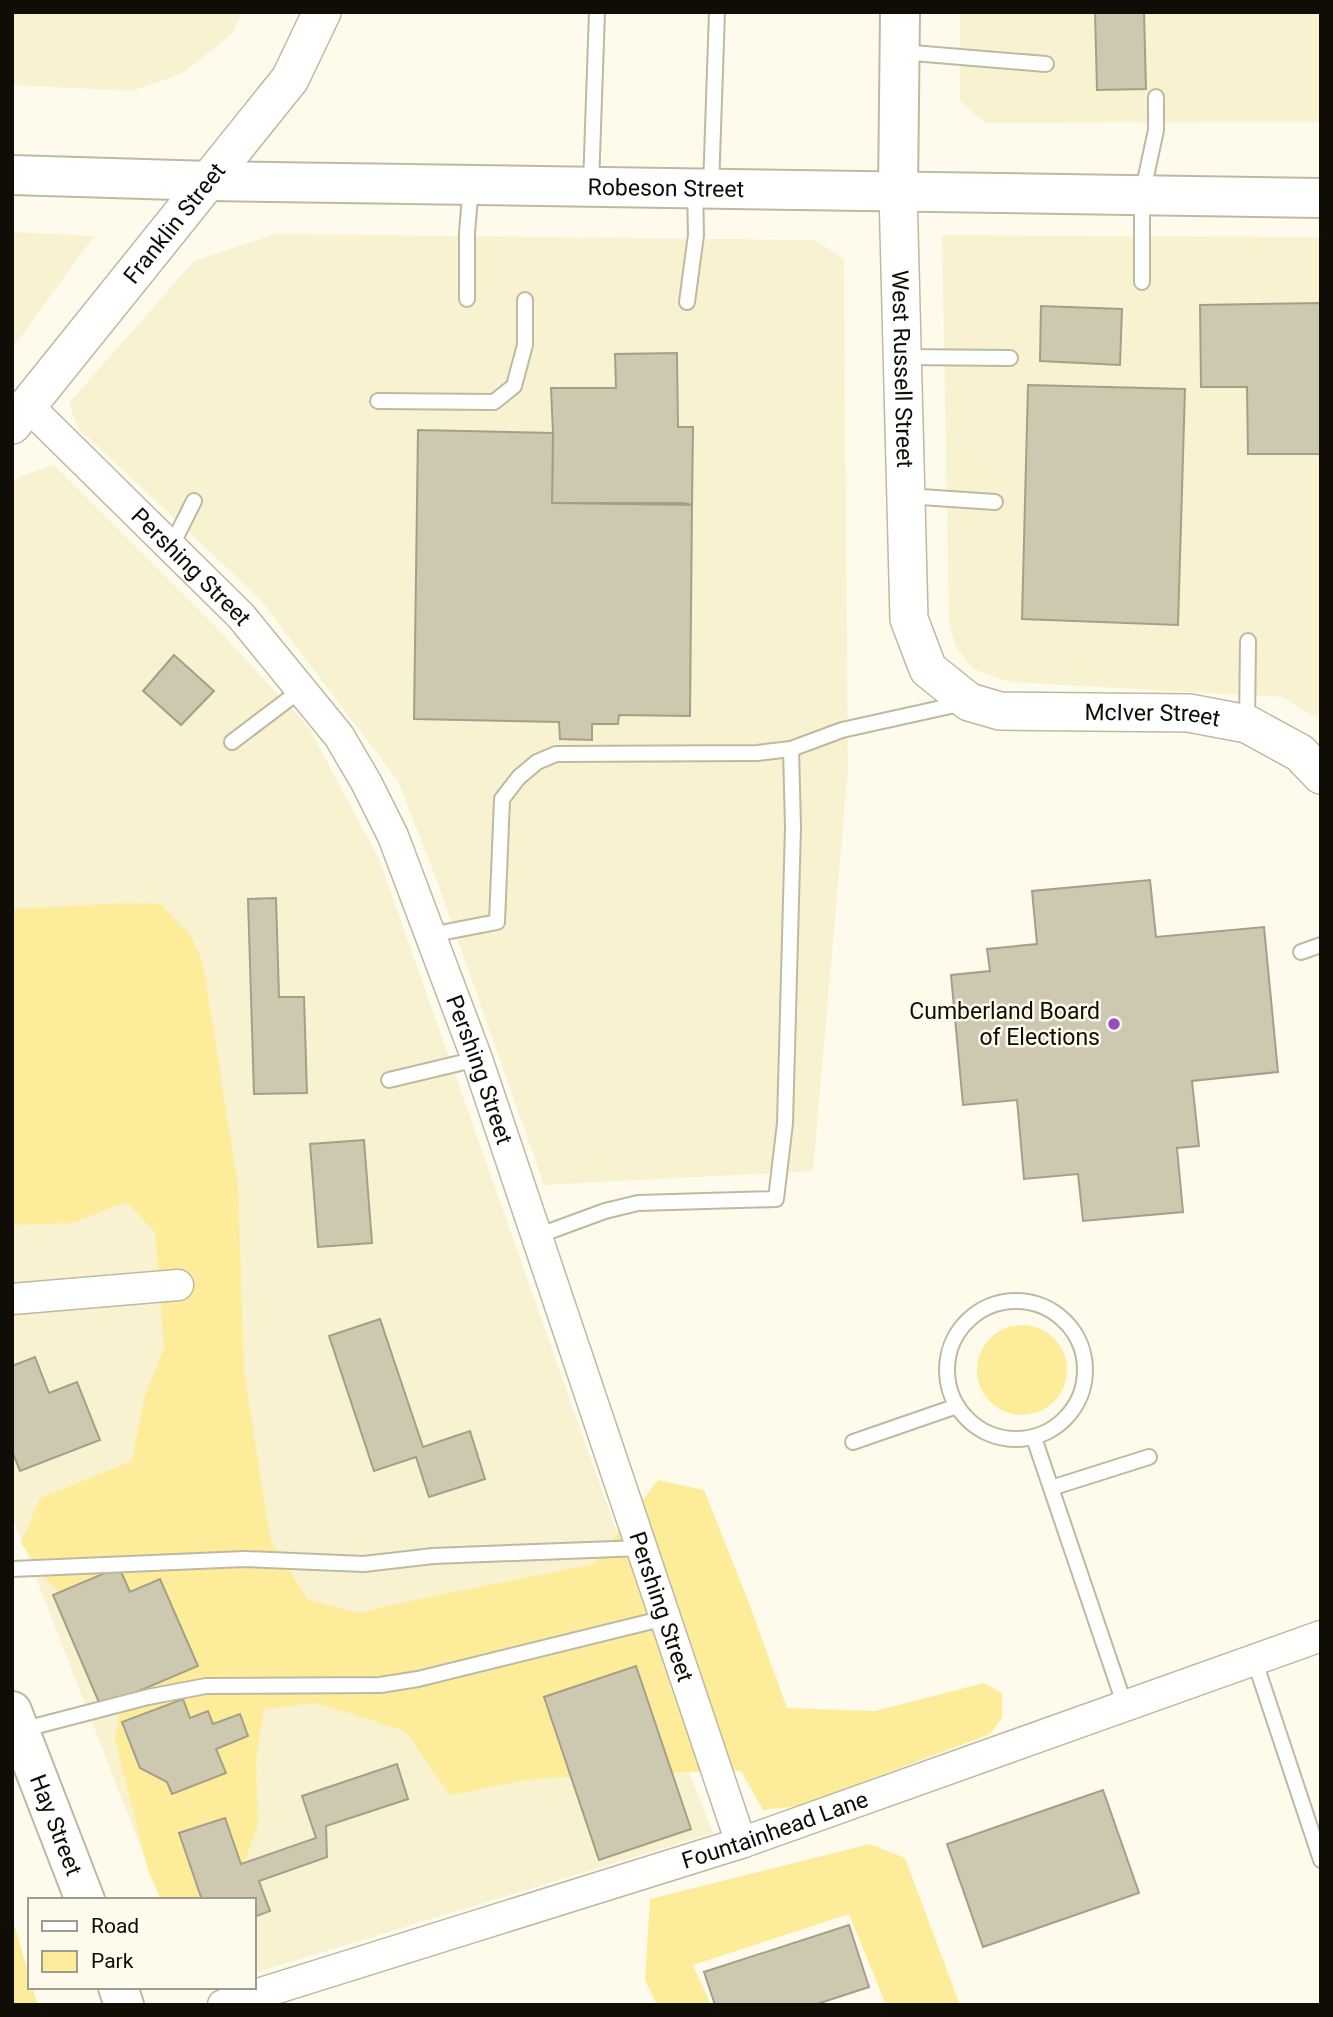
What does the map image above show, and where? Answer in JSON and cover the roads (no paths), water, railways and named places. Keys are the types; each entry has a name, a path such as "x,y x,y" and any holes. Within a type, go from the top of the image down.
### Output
{"main road":[{"name":"West Russell Street","path":"898,191 900,12"},
{"name":"Robeson Street","path":"12,175 210,181 1321,198"},
{"name":"Hay Street","path":"16,1721 84,1898"}],"street":[{"name":"Franklin Street","path":"20,415 290,79 322,12"},
{"name":"West Russell Street","path":"898,191 909,619 928,669 969,702"},
{"name":"Pershing Street","path":"20,415 171,547 240,616 339,736 366,782 393,836 477,1059 741,1843"},
{"name":"McIver Street","path":"969,702 1000,711 1189,713 1247,724 1300,753 1321,775"},
{"path":"12,1299 178,1285"},
{"name":"Fountainhead Lane","path":"223,2005 741,1843 1321,1636"}],"lane":[{"path":"591,186 597,12"},
{"path":"687,302 703,188 717,12"},
{"path":"899,52 1046,64"},
{"path":"1142,282 1142,195 1156,130 1156,97"},
{"path":"467,299 467,233 471,185"},
{"path":"378,401 494,402 513,386 525,345 525,300"},
{"path":"902,357 1010,358"},
{"path":"906,496 995,502"},
{"path":"171,547 194,501"},
{"path":"1247,724 1248,641"},
{"path":"232,742 302,689"},
{"path":"430,935 497,922 502,799 519,777 537,762 556,754 757,753 791,748 842,730 969,702"},
{"path":"537,1236 606,1211 638,1203 776,1199 785,1123 793,827 791,748"},
{"path":"1301,952 1321,945"},
{"path":"390,1080 477,1059"},
{"path":"1002,1301 1025,1301 1048,1308 1067,1322 1080,1342 1086,1366 1083,1390 1073,1411 1056,1428 1034,1438 1012,1440 990,1435 971,1423 957,1406 948,1386 947,1364 952,1342 964,1323 981,1309 1002,1301"},
{"path":"853,1442 957,1406"},
{"path":"1034,1438 1125,1706"},
{"path":"1051,1488 1149,1457"},
{"path":"12,1569 245,1559 364,1564 433,1556 642,1548"},
{"path":"16,1721 206,1686 380,1685 418,1679 665,1618"},
{"path":"1254,1660 1321,1860"}],"place":[{"name":"Cumberland Board of Elections","path":"1114,1024"}]}
